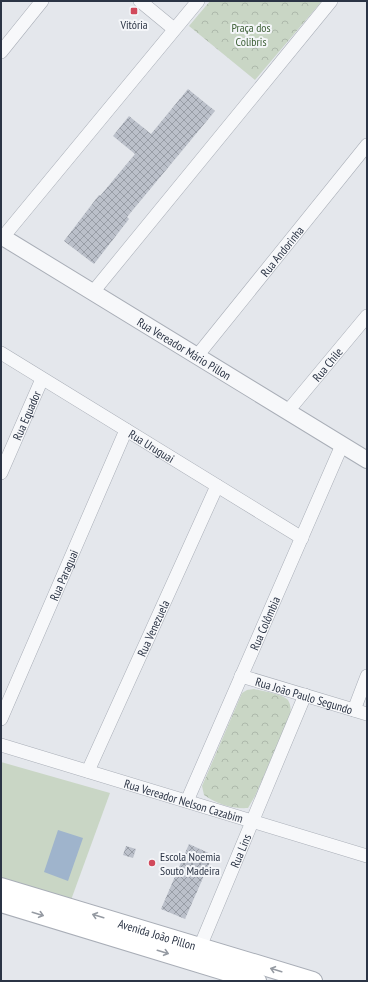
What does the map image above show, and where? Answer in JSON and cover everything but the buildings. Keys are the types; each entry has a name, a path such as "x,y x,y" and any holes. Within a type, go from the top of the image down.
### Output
{"main road":[{"name":"Avenida João Pillon","path":"1,887 196,954 256,981"},
{"name":"Avenida João Pillon","path":"1,903 196,954"},
{"name":"Avenida João Pillon","path":"237,972 313,981"}],"street":[{"path":"1,52 42,1"},
{"path":"140,1 174,29"},
{"path":"2,238 198,1"},
{"path":"93,292 332,1"},
{"name":"Rua Andorinha","path":"197,356 367,146"},
{"name":"Rua Vereador Mário Pillon","path":"2,238 367,460"},
{"name":"Rua Chile","path":"288,411 367,316"},
{"name":"Rua Uruguai","path":"1,353 302,538"},
{"name":"Rua Equador","path":"1,473 42,379"},
{"name":"Rua Paraguai","path":"1,719 126,430"},
{"name":"Rua Colômbia","path":"187,801 342,445"},
{"name":"Rua Venezuela","path":"88,771 217,486"},
{"name":"Rua João Paulo Segundo","path":"241,676 367,714"},
{"path":"354,710 367,676"},
{"name":"Rua Lins","path":"196,954 305,695"},
{"name":"Rua Vereador Nelson Cazabim","path":"1,745 367,856"}],"green space":[{"name":"Praça dos Colibris","path":"210,1 322,1 255,80 189,26"},
{"path":"254,689 277,694 288,700 291,710 290,716 255,796 248,808 230,807 214,801 204,795 202,786 242,693 247,690"},
{"path":"1,762 110,793 71,900 1,878"}],"water":[{"path":"58,830 83,838 68,881 44,872"}],"place":[{"name":"Vitória","path":"134,11"},
{"name":"Escola Noemia Souto Madeira","path":"152,863"}]}
